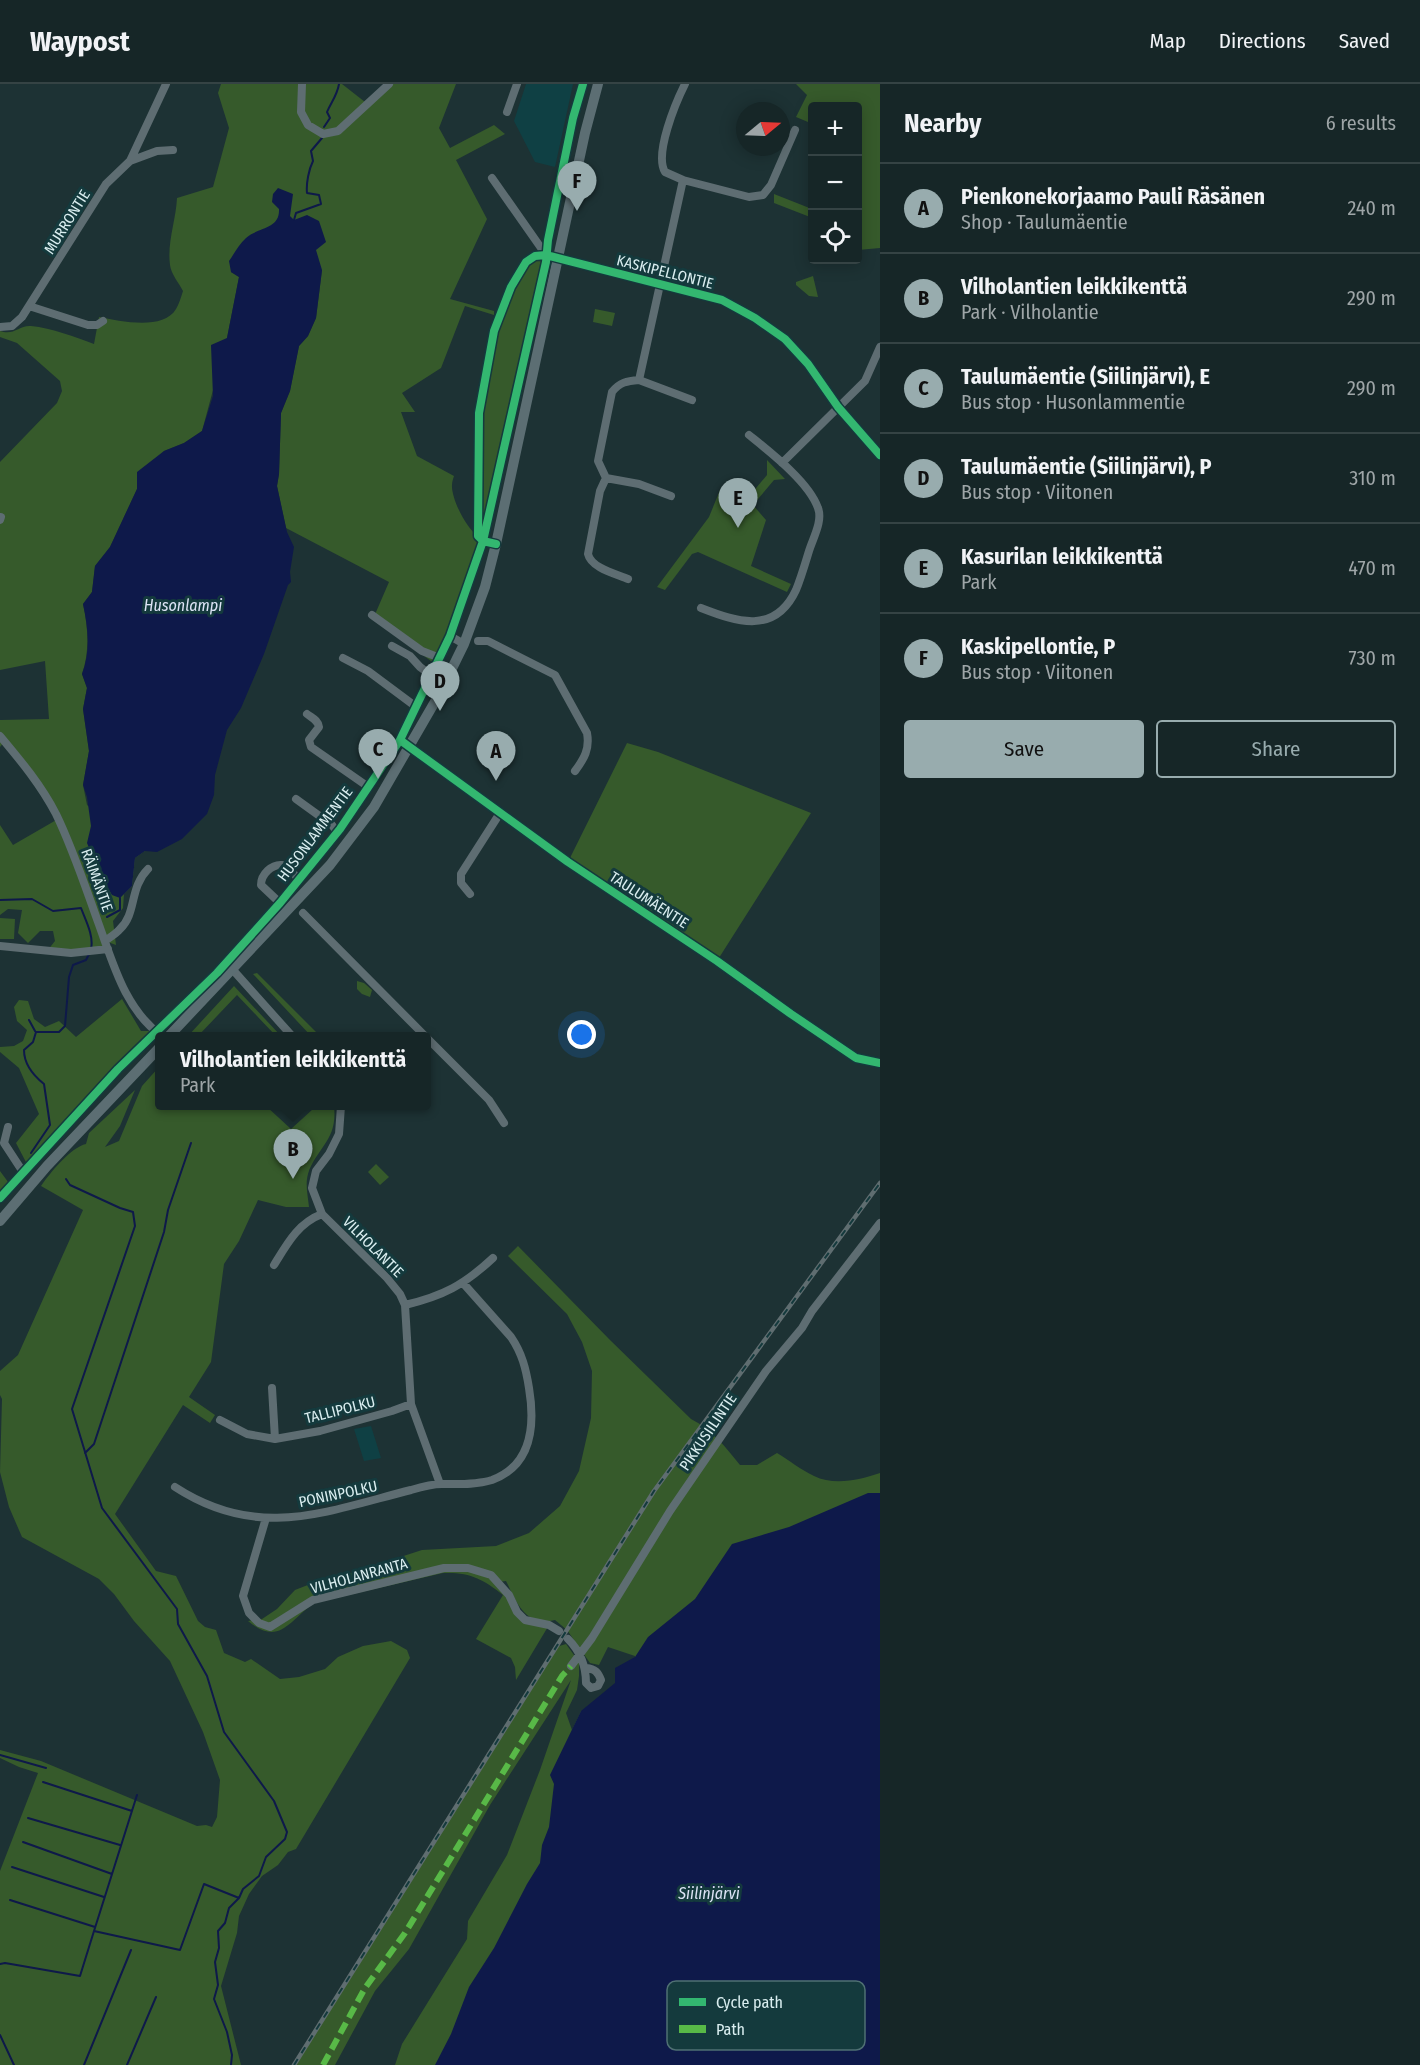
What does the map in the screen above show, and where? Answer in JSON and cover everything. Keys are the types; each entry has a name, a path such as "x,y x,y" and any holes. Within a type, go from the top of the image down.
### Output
{"main road":[{"path":"173,1032 330,866 374,807 410,747 464,644 485,587 496,544 585,133 598,84"},
{"path":"0,1221 155,1051"}],"street":[{"path":"130,161 166,84"},
{"path":"302,84 301,112 308,125 323,134 338,131 389,84"},
{"path":"507,112 517,84"},
{"path":"685,84 670,124 662,160 666,172 683,180 749,196 763,195 771,185 795,130"},
{"name":"MURRONTIE","path":"0,327 12,326 22,316 106,184 130,161 157,151 173,150"},
{"path":"492,178 546,255 535,256 526,262 511,287 499,316 479,412 477,531 480,538 496,544"},
{"path":"639,380 683,180"},
{"name":"KASKIPELLONTIE","path":"546,255 722,300 763,323 785,339 808,363 838,407 880,455"},
{"path":"29,306 88,325 97,325 103,321"},
{"path":"782,463 865,381 880,347"},
{"path":"628,579 588,559 600,491 606,478 598,461 612,392 616,386 626,381 639,380 692,400"},
{"path":"701,608 731,620 752,622 779,612 788,604 796,590 818,523 819,510 810,493 782,463 749,435"},
{"path":"606,478 639,484 671,496"},
{"path":"372,615 422,651 440,658"},
{"name":"HUSONLAMMENTIE","path":"217,973 280,903 337,832 400,740 450,636 464,644"},
{"path":"478,641 488,641 558,678 587,733 585,758 575,771"},
{"path":"392,646 410,656 432,676"},
{"path":"343,658 368,672 415,706"},
{"path":"307,714 319,724 309,740 311,747 367,786"},
{"name":"RÄIMÄNTIE","path":"0,736 32,774 56,814 128,996 139,1014 158,1032"},
{"name":"TAULUMÄENTIE","path":"400,740 568,862 717,961 856,1058 880,1063"},
{"path":"296,800 332,825 337,832"},
{"path":"470,894 461,883 461,874 501,813"},
{"path":"280,903 261,885 263,876 271,868 282,864 300,879"},
{"path":"0,946 71,953 106,945 130,915 134,892 142,875 148,869"},
{"path":"303,913 421,1032"},
{"path":"233,970 288,1032"},
{"path":"431,1042 489,1100 504,1123"},
{"name":"VILHOLANTIE","path":"341,1110 339,1134 313,1179 312,1188 322,1214 375,1265 400,1294 405,1305"},
{"path":"8,1127 4,1143 22,1172"},
{"path":"274,1265 299,1228 311,1218 322,1214"},
{"name":"PIKKUSIILINTIE","path":"571,1666 580,1656 670,1511 766,1371 802,1328 812,1311 880,1224"},
{"path":"440,1484 411,1404 405,1305 439,1296 463,1283 493,1258"},
{"name":"PONINPOLKU","path":"175,1487 193,1499 218,1509 246,1517 266,1518 329,1512 440,1484 477,1483 492,1480 506,1472 526,1449 532,1426 533,1413 525,1366 517,1347 463,1283"},
{"path":"272,1388 275,1438"},
{"name":"TALLIPOLKU","path":"220,1419 247,1434 275,1438 320,1431 411,1404"},
{"name":"VILHOLANRANTA","path":"266,1518 243,1596 249,1613 259,1623 270,1627 313,1599 444,1568 468,1568 491,1575 525,1620 549,1625 559,1631"},
{"path":"568,1639 586,1668"}],"shaded area":[{"path":"526,84 573,84 555,167 535,162 514,121"},
{"path":"371,1426 381,1458 364,1461 354,1429"}],"green space":[{"path":"221,84 342,84 365,102 384,84 456,84 439,128 450,148 494,125 505,134 456,160 487,219 450,299 494,311 494,315 465,306 441,368 402,393 415,412 401,412 417,456 454,476 452,491 457,505 468,526 477,535 479,413 494,331 526,262 546,255 546,262 483,541 450,636 440,658 431,661 373,619 389,582 286,528 277,486 281,413 290,391 299,346 308,336 316,318 322,270 231,272 239,277 227,338 202,431 184,443 164,451 137,489 110,547 95,566 92,592 83,604 87,639 82,674 87,688 83,709 89,751 83,785 87,805 145,851 135,858 132,886 124,894 123,908 113,921 116,945 105,941 108,949 47,951 55,941 53,931 40,931 28,943 18,933 22,910 8,909 0,915 0,825 13,845 58,819 4,742 0,747 0,720 49,719 45,661 0,670 0,462 57,403 62,391 60,381 17,343 0,337 0,331 9,332 27,326 39,327 94,344 99,317 140,323 161,320 170,316 176,309 183,291 172,272 169,256 177,198 213,187 229,128 218,93"},
{"path":"796,84 880,84 880,248 862,250 862,102 808,102 808,122 796,117 807,95"},
{"path":"774,194 808,207 808,216 774,203"},
{"path":"813,276 818,297 809,296 796,285 796,282"},
{"path":"595,309 615,313 612,326 593,322"},
{"path":"767,460 785,479 774,480 753,505 766,520 751,566 791,584 787,592 698,552 692,554 665,590 657,587 709,517 720,490 746,500 767,475"},
{"path":"627,743 658,752 811,813 717,961 568,862"},
{"path":"0,918 15,919 14,939 0,939"},
{"path":"257,973 316,1032 307,1032 253,974"},
{"path":"357,981 364,983 372,990 370,997 357,989"},
{"path":"234,986 277,1032 272,1032 237,995 202,1032 192,1032"},
{"path":"122,999 141,1031 155,1031 28,1166 16,1143 39,1114 19,1068 0,1052 0,1047 14,1046 23,1041 27,1030 17,1021 14,1007 19,1000 28,1001 34,1019 45,1027 59,1021 76,1037"},
{"path":"155,1071 155,1110 270,1110 291,1129 312,1110 334,1110 334,1118 330,1136 308,1174 309,1207 286,1207 258,1200 239,1241 224,1264 211,1362 189,1397 215,1415 210,1423 183,1405 115,1514 156,1571 176,1576 198,1621 205,1627 216,1630 224,1653 245,1662 251,1659 280,1679 299,1677 325,1669 338,1657 363,1646 391,1641 407,1650 410,1658 296,1849 288,1852 278,1865 262,1876 249,1894 239,1916 237,1933 221,1986 241,2065 0,2065 0,1871 38,1773 0,1758 0,1750 41,1761 197,1826 212,1827 217,1817 220,1780 203,1732 170,1661 99,1579 22,1537 9,1507 0,1472 2,1399 0,1371 18,1355 83,1210 41,1186 61,1161 86,1144 89,1133 135,1090 120,1126 105,1147 119,1141 142,1086"},
{"path":"376,1164 389,1177 380,1185 368,1172"},
{"path":"0,1171 11,1186 1,1197 0,1195"},
{"path":"518,1246 691,1419 718,1439 740,1465 757,1465 777,1453 809,1474 830,1481 856,1480 880,1473 880,1612 860,1611 825,1624 726,1687 694,1715 671,1722 653,1716 636,1699 633,1685 635,1656 608,1647 599,1665 590,1663 567,1630 555,1620 536,1620 529,1617 518,1605 506,1581 498,1582 509,1595 517,1612 525,1620 549,1625 516,1680 515,1667 511,1658 476,1639 503,1595 469,1575 443,1573 314,1603 290,1623 276,1631 268,1632 248,1621 262,1619 277,1609 295,1590 318,1581 348,1574 422,1550 496,1546 529,1533 560,1506 579,1471 591,1418 592,1371 582,1342 567,1314 508,1256"},
{"path":"566,1644 579,1662 577,1690 566,1713 572,1730 581,1711 595,1724 606,1743 450,2065 395,2065 402,2044 467,1939 468,1921 507,1855 571,1680 490,1805 409,1949 375,1991 335,2065 294,2065 556,1647"}],"water":[{"name":"Husonlampi","path":"278,188 293,194 290,216 294,220 307,215 319,221 326,242 316,250 322,270 316,318 308,336 299,346 290,391 281,413 277,486 287,532 294,547 290,572 291,582 241,708 227,730 215,775 214,795 207,814 182,839 157,852 145,851 135,858 132,886 120,898 112,895 103,880 87,843 91,826 83,785 89,751 83,709 87,688 82,674 87,657 88,639 83,604 92,592 95,566 110,547 137,489 137,472 164,451 184,443 202,431 213,396 211,345 227,338 239,277 231,272 229,261 246,238 276,221 279,209 272,202 273,194"},
{"name":"Siilinjärvi","path":"868,1493 880,1493 880,2065 435,2065 451,2034 469,1987 494,1948 540,1863 542,1845 549,1827 554,1784 550,1775 581,1711 615,1683 615,1668 635,1657 648,1637 695,1599 732,1544 789,1527"}],"waterway":[{"path":"324,127 330,118 327,112 339,84"},
{"path":"294,220 296,213 321,204 319,195 307,193 307,189 313,161 311,151 322,138"},
{"path":"107,917 120,910 120,898"},
{"path":"0,900 32,899 53,911 81,908 90,934 91,949"},
{"path":"31,1153 50,1125 44,1084 30,1069 24,1050 33,1042 36,1032 59,1032 65,1026 69,977 73,965 86,960 89,954"},
{"path":"29,1020 35,1031"},
{"path":"85,1453 94,1444 191,1143"},
{"path":"66,1179 70,1185 133,1212 135,1226 72,1409 102,1508 177,1609 178,1624 207,1676 224,1732 274,1801 287,1832 285,1839 266,1857 259,1876 243,1889 239,1898 229,1908 225,1923 218,1931 219,1948 215,1962 218,1985 214,1999 227,2032 232,2055 231,2065"},
{"path":"0,1755 46,1768"},
{"path":"43,1782 132,1811"},
{"path":"137,1795 94,1931 180,1950 204,1884 239,1898"},
{"path":"28,1818 120,1845"},
{"path":"23,1842 112,1874"},
{"path":"12,1867 104,1897"},
{"path":"10,1900 95,1927"},
{"path":"0,1964 80,1976 94,1931"},
{"path":"84,2065 131,1950"},
{"path":"127,2065 156,1997"},
{"path":"0,2035 14,2065"}],"railway":[{"path":"294,2065 654,1491 880,1183"}],"marked path":[{"path":"323,2065 365,1988 405,1933 562,1676 571,1666"}],"cycle path":[{"path":"156,1032 217,973 280,903 340,829 400,740 450,636 483,541 546,262 548,240 573,118 583,84"},
{"path":"496,544 483,541 478,536 479,413 494,331 511,287 526,262 535,256 546,255 722,300 755,318 785,339 808,364 838,407 880,455"},
{"path":"400,740 568,862 717,961 856,1058 880,1063"},
{"path":"0,1198 118,1069 155,1033"}],"place":[{"name":"Kaskipellontie, P","path":"577,211"},
{"name":"Kasurilan leikkikenttä","path":"738,528"},
{"name":"Taulumäentie (Siilinjärvi), P","path":"440,711"},
{"name":"Taulumäentie (Siilinjärvi), E","path":"378,779"},
{"name":"Pienkonekorjaamo Pauli Räsänen","path":"496,781"},
{"name":"Vilholantien leikkikenttä","path":"293,1179"}]}
